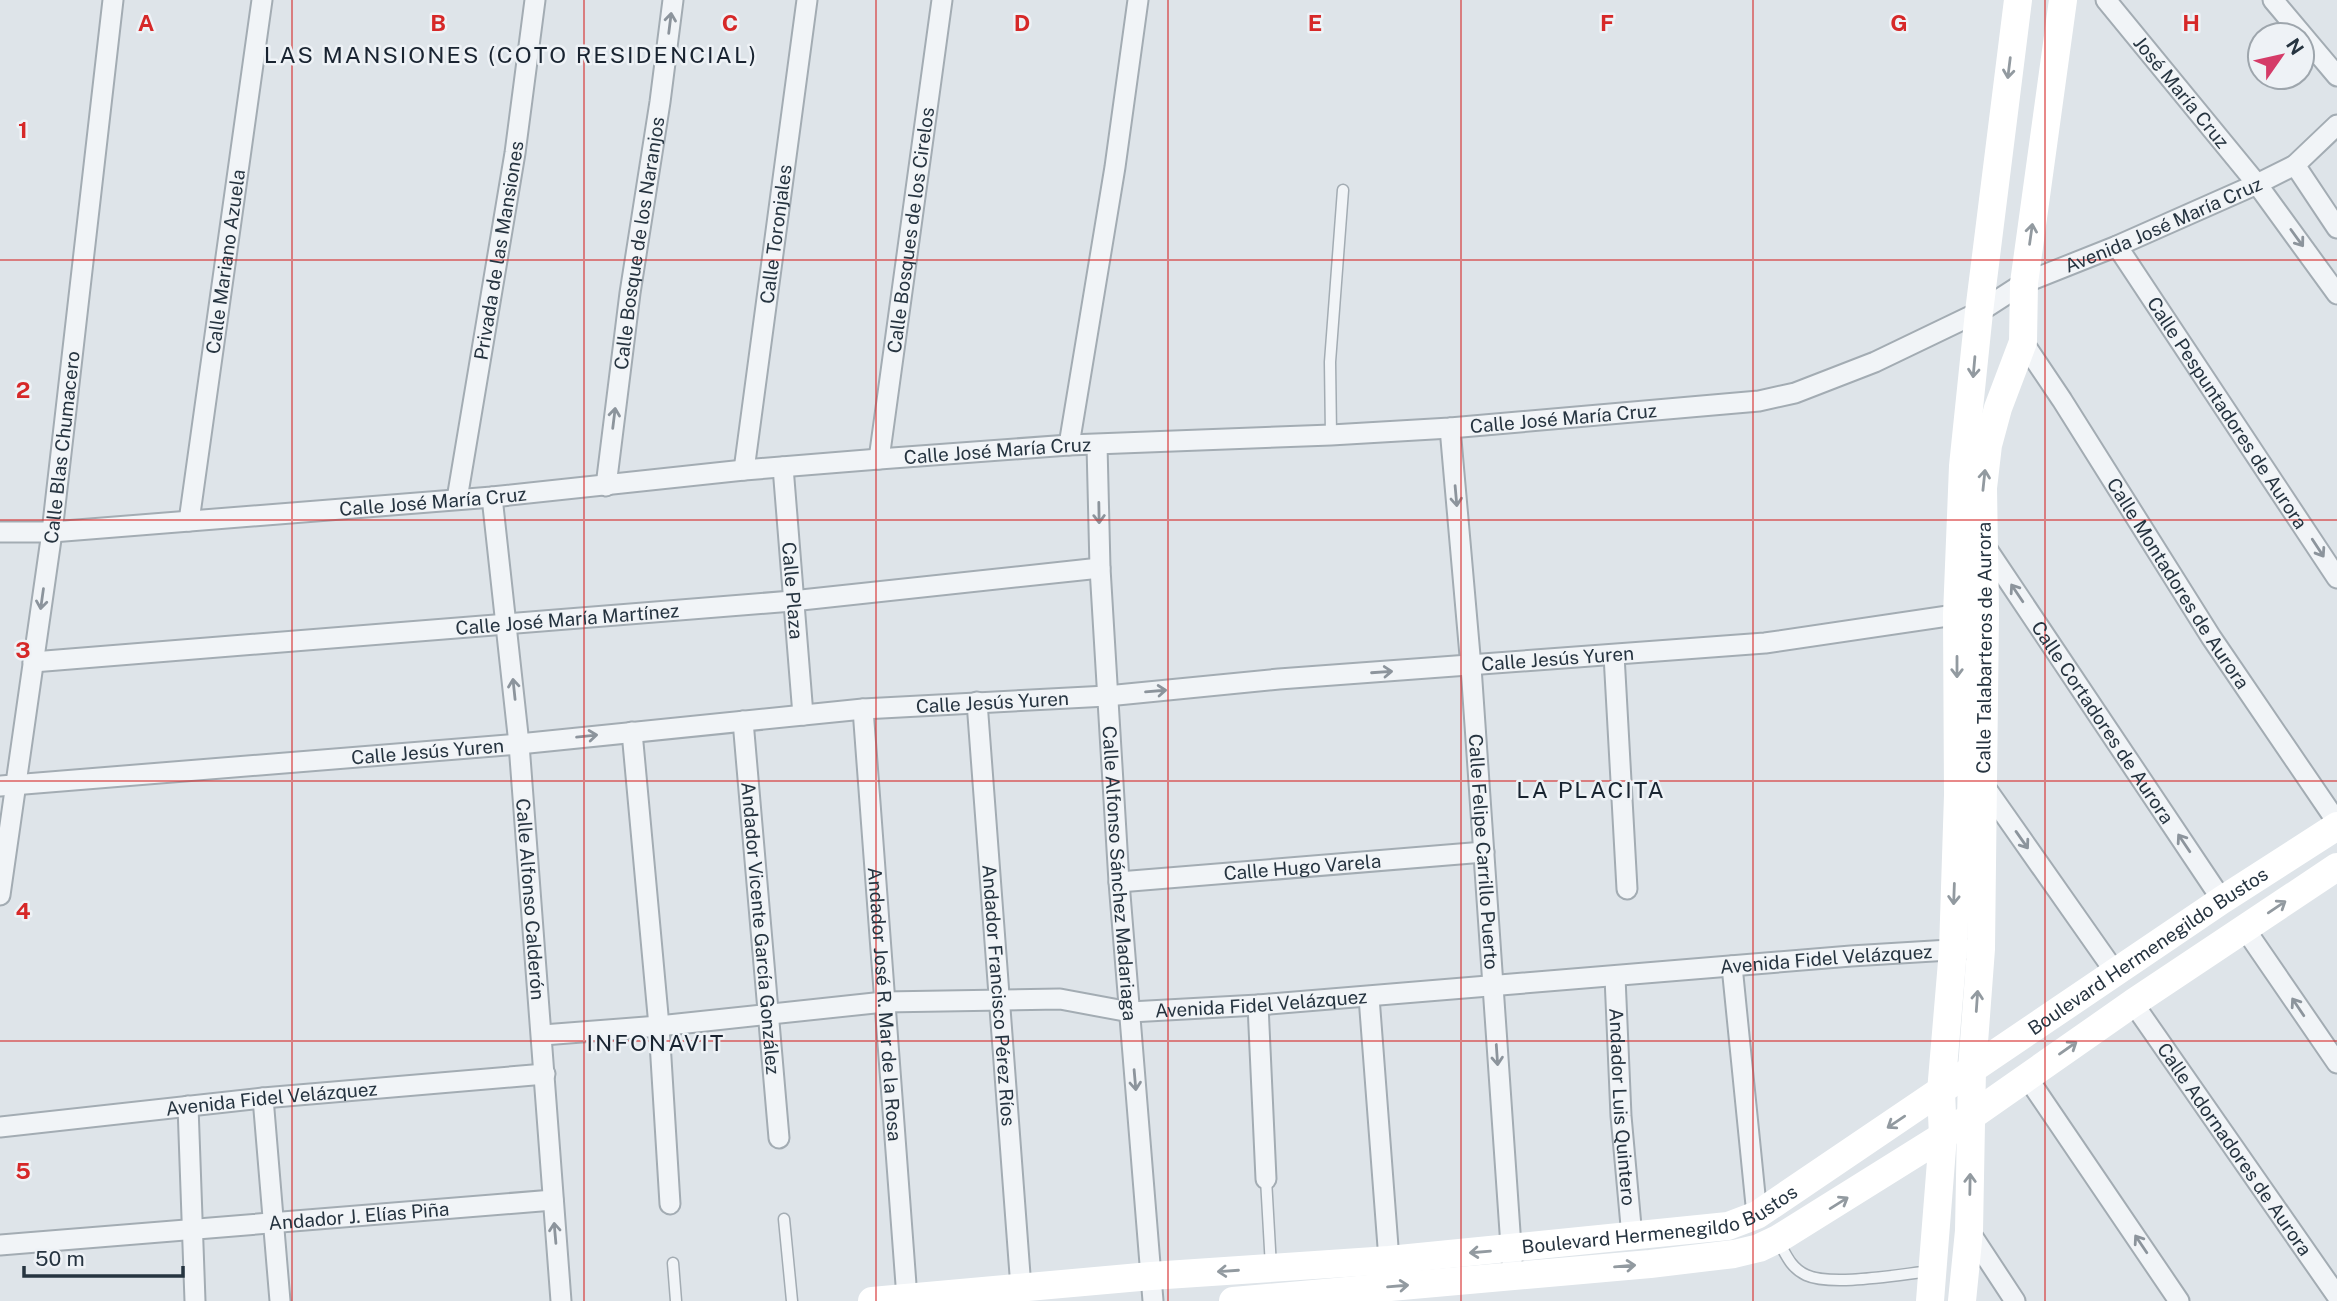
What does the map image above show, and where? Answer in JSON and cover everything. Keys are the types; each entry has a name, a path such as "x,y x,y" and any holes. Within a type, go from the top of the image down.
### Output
{"street":[{"name":"Calle Blas Chumacero","path":"0,895 8,785 33,662 52,532 113,0"},
{"name":"Calle Mariano Azuela","path":"189,522 262,0"},
{"name":"Privada de las Mansiones","path":"457,499 515,153 535,0"},
{"name":"Calle Bosque de los Naranjos","path":"606,486 630,293 673,0"},
{"name":"Calle Toronjales","path":"744,470 807,0"},
{"name":"Calle Bosques de los Cirelos","path":"879,459 942,0"},
{"path":"1069,444 1115,167 1138,0"},
{"name":"Calle Talabarteros de Aurora","path":"1930,1301 1943,1136 1941,1093 1952,950 1958,795 1957,615 1963,467 1979,312 2018,0"},
{"name":"Calle Talabarteros de Aurora","path":"1962,1301 1969,1231 1972,1069 1980,949 1985,611 1983,488 1988,445 1998,408 2023,342 2024,283 2063,0"},
{"name":"José María Cruz","path":"2106,0 2257,184 2337,293"},
{"path":"2273,0 2337,76"},
{"name":"Avenida José María Cruz","path":"1979,312 2024,283 2117,246 2295,165 2337,125"},
{"path":"2295,165 2337,228"},
{"name":"Calle Pespuntadores de Aurora","path":"2117,246 2337,578"},
{"name":"Calle José María Cruz","path":"0,532 52,532 189,522 492,497 744,470 1069,444 1097,445 1450,428 1759,401 1794,393 1875,362 1979,312"},
{"name":"Calle Montadores de Aurora","path":"2023,342 2211,637 2337,824"},
{"name":"Calle Felipe Carrillo Puerto","path":"1450,428 1471,667 1512,1263"},
{"name":"Calle Alfonso Sánchez Madariaga","path":"1097,445 1100,568 1119,882 1152,1288"},
{"name":"Calle Plaza","path":"783,467 803,715"},
{"name":"Calle Alfonso Calderón","path":"492,497 519,744 561,1301"},
{"name":"Calle Cortadores de Aurora","path":"1984,544 2222,900"},
{"name":"Calle José María Martínez","path":"33,662 792,601 1100,568"},
{"name":"Calle Jesús Yuren","path":"8,785 519,744 863,709 1107,696 1279,680 1765,643 1985,611"},
{"path":"1614,655 1627,889"},
{"name":"Andador Francisco Pérez Ríos","path":"977,702 1021,1288"},
{"name":"Andador José R. Mar de la Rosa","path":"863,709 907,1297"},
{"name":"Andador Vicente García González","path":"743,720 779,1138"},
{"path":"632,732 659,1026 670,1204"},
{"path":"1983,784 2115,972"},
{"name":"Boulevard Hermenegildo Bustos","path":"1233,1301 1512,1263 1632,1237 1728,1226 1757,1215 2337,824"},
{"name":"Calle Hugo Varela","path":"1119,882 1484,852"},
{"name":"Boulevard Hermenegildo Bustos","path":"872,1301 1021,1288 1152,1288 1271,1268 1390,1260 1512,1263 1704,1258 1759,1248 1778,1239 1943,1136 2133,1003 2337,867"},
{"path":"2245,929 2337,1063"},
{"name":"Avenida Fidel Velázquez","path":"543,1035 659,1026 884,1002 1060,999 1130,1012 1258,1005 1732,966 1980,949"},
{"path":"1732,966 1757,1215"},
{"name":"Andador Luis Quintero","path":"1615,977 1621,1116 1632,1237"},
{"path":"1368,997 1390,1260"},
{"name":"Calle Adornadores de Aurora","path":"2133,1003 2337,1296"},
{"path":"1258,1005 1266,1179"},
{"name":"Avenida Fidel Velázquez","path":"0,1127 263,1098 545,1074"},
{"path":"2027,1077 2179,1301"},
{"path":"263,1098 279,1301"},
{"path":"188,1106 195,1301"},
{"name":"Andador J. Elías Piña","path":"0,1245 553,1200"},
{"path":"1969,1231 2015,1301"}],"lane":[{"path":"1331,435 1331,362 1343,190"},
{"path":"1266,1179 1271,1268"},
{"path":"784,1219 792,1301"},
{"path":"1778,1239 1790,1263 1808,1276 1829,1280 1932,1271"},
{"path":"673,1263 676,1301"}],"district":[{"name":"LAS MANSIONES (COTO RESIDENCIAL)","path":"511,55"},
{"name":"LA PLACITA","path":"1591,790"},
{"name":"INFONAVIT","path":"656,1043"}]}
